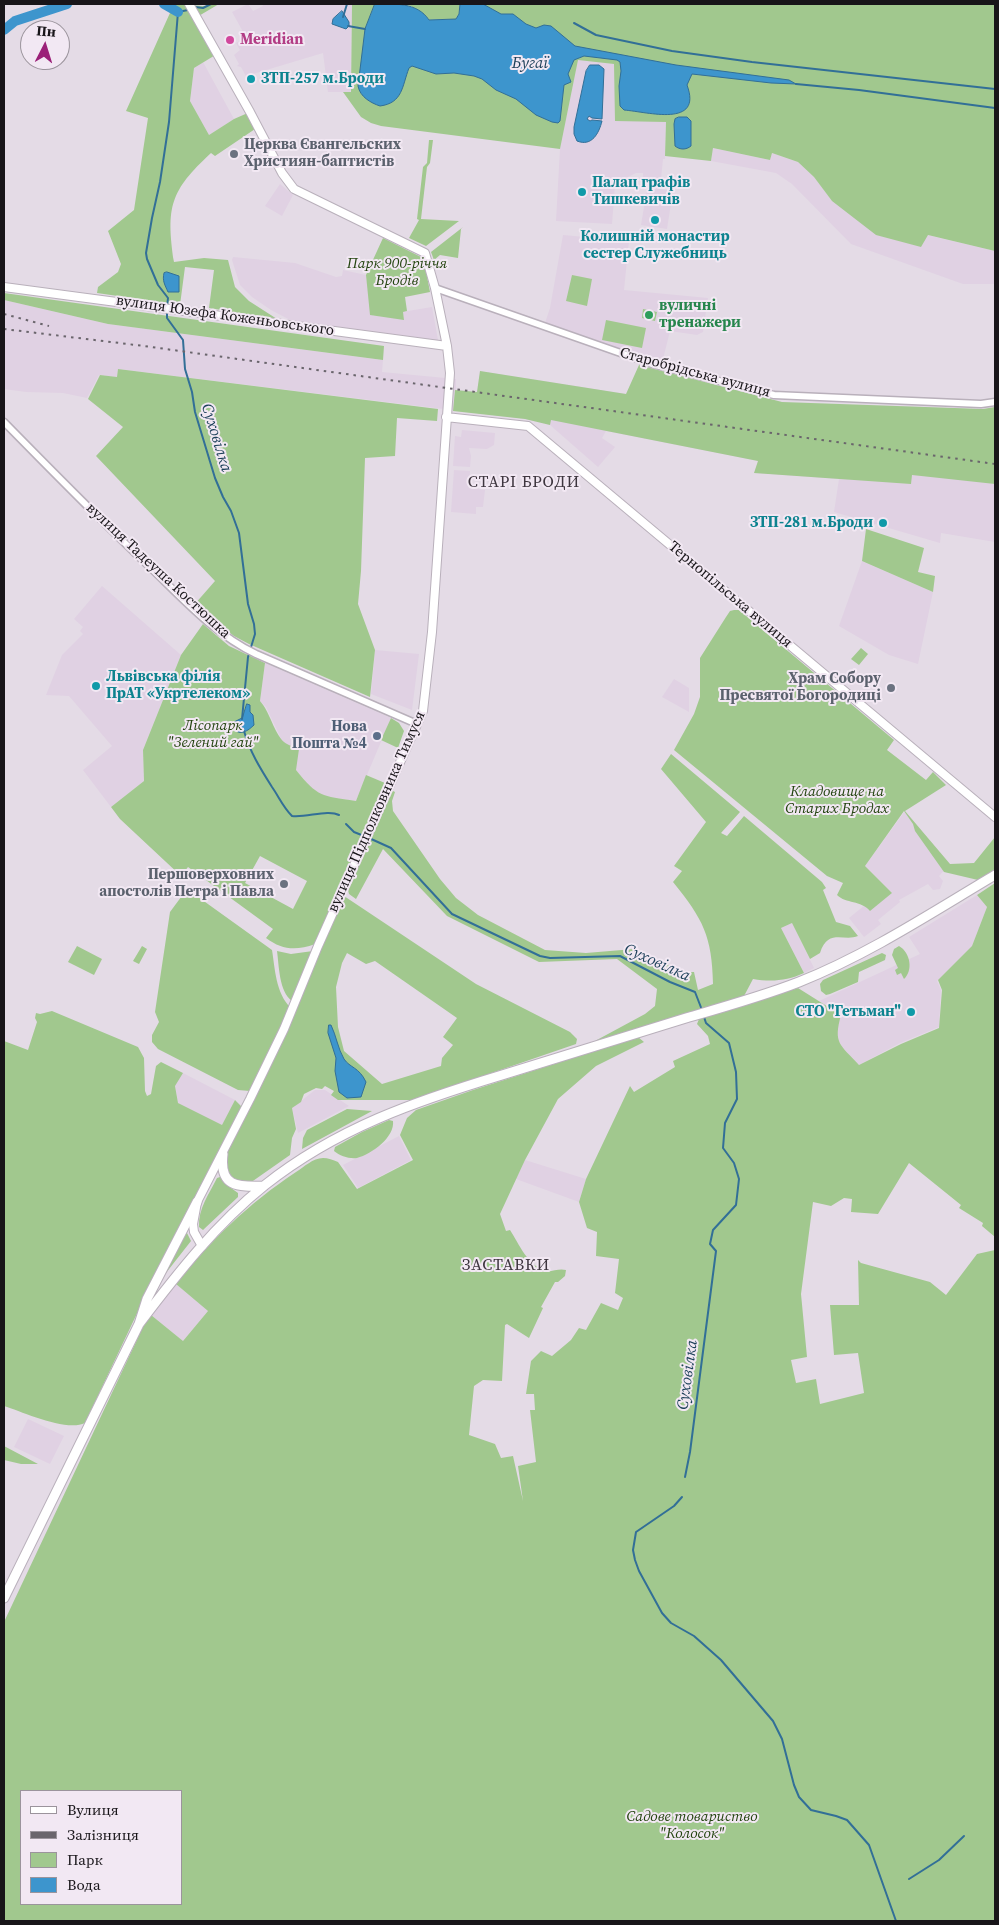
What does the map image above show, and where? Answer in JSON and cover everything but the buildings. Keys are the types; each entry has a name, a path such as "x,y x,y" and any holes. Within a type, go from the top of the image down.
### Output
{"highway":[{"path":"138,1324 172,1280 202,1246 264,1186 307,1155 358,1127 386,1114 469,1085 798,982 863,953 995,876"},
{"path":"223,1154 222,1171 229,1182 242,1187 264,1186"},
{"path":"4,1598 138,1324 147,1300 197,1202"}],"main road":[{"name":"вулиця Підполковника Тимуся","path":"191,7 289,183 301,193 425,253 435,288 447,346 450,373 432,632 423,711 321,939 284,1029 223,1154 197,1202 193,1224 194,1232 202,1246"},
{"name":"вулиця Юзефа Коженьовського","path":"4,287 447,346"},
{"name":"Тернопільська вулиця","path":"446,417 528,426 995,817"}],"street":[{"name":"Старобрідська вулиця","path":"435,288 652,364 774,395 981,404 995,402"},
{"name":"вулиця Тадеуша Костюшка","path":"4,422 191,607 232,641 256,654 417,724"}],"shaded area":[{"path":"248,4 253,11 263,6 262,4 352,4 351,92 328,92 323,53 253,74 247,78 241,67 237,66 239,64 234,55 240,50 236,43 246,37 232,12"},
{"path":"578,59 614,64 666,121 665,159 663,159 660,189 673,191 667,229 641,225 647,189 643,188 643,173 636,173 624,179 623,186 615,185 612,224 556,221 560,149"},
{"path":"203,62 234,119 209,135 190,101 194,68"},
{"path":"713,148 770,160 772,153 798,162 814,177 832,201 927,235 995,251 995,284 963,284 851,244 792,184 776,173 711,161"},
{"path":"280,184 293,195 282,216 265,206"},
{"path":"563,235 629,241 624,290 708,298 703,332 697,335 670,331 662,363 545,323 550,308"},
{"path":"233,257 295,263 336,277 342,276 343,270 366,275 371,315 404,319 402,312 432,307 438,340 429,342 296,323 271,310 252,297 240,285 232,260"},
{"path":"4,300 108,324 383,360 382,372 456,379 456,390 477,392 480,371 627,394 995,427 995,542 941,533 940,543 834,512 839,479 754,473 758,461 606,431 602,438 615,447 598,467 550,425 525,419 118,369 117,377 99,375 87,398 63,393 26,392 4,389"},
{"path":"462,430 495,433 494,445 487,449 469,448 471,456 470,467 453,466 455,436 461,437"},
{"path":"454,470 470,471 469,488 485,490 483,507 476,507 476,514 451,512"},
{"path":"862,561 933,592 918,664 889,655 839,626"},
{"path":"102,586 181,655 143,750 144,781 111,807 83,770 112,746 69,696 46,695 62,655 83,634 80,631 83,627 74,619"},
{"path":"375,650 419,654 412,710 371,694"},
{"path":"265,663 391,718 356,801 325,797 312,789 296,770 266,707 260,701"},
{"path":"674,679 689,688 689,712 662,697"},
{"path":"905,811 950,864 939,876 943,881 940,889 933,890 928,884 899,900 900,902 878,920 881,924 864,937 849,918 865,905 870,910 892,893 865,866"},
{"path":"977,895 987,907 972,946 937,981 941,990 939,1027 900,1043 859,1065 842,1047 819,1001 920,954 909,937"},
{"path":"792,923 814,968 804,973 781,928"},
{"path":"183,1073 235,1100 211,1148 178,1103 175,1085"},
{"path":"315,1090 325,1090 349,1106 298,1133 292,1108"},
{"path":"399,1136 411,1160 358,1188 343,1165"},
{"path":"525,1160 586,1179 579,1202 516,1179"},
{"path":"176,1284 208,1311 183,1341 151,1315"},
{"path":"28,1419 64,1436 50,1464 14,1447"}],"green space":[{"path":"62,4 74,4 20,20 4,32 4,28 11,23 32,13"},
{"path":"174,4 203,6 219,4 197,17 217,54 194,68 190,101 209,135 234,119 250,112 258,127 215,156 211,153 197,166 179,190 171,213 174,262 204,258 228,260 235,287 249,301 277,319 209,308 214,270 185,267 180,305 97,293 98,287 118,272 121,264 108,231 134,210 148,118 126,111"},
{"path":"352,4 382,4 382,27 499,14 483,4 995,4 995,251 928,235 921,247 876,235 832,201 814,177 798,162 772,153 770,160 713,148 711,161 665,156 666,122 615,121 614,64 578,60 560,149 381,126 371,123 361,117 343,92 351,92"},
{"path":"392,4 460,4 459,14 456,19 429,20 411,6"},
{"path":"429,140 433,140 430,163 427,167 421,219 459,221 426,246 409,238 419,220 417,219 423,167 427,163"},
{"path":"463,227 461,229 458,258 440,255 434,260 431,252"},
{"name":"Парк 900-річчя Бродів","path":"383,238 421,257 425,266 430,292 405,297 407,311 403,312 404,320 370,315 366,275"},
{"path":"572,275 592,279 587,306 566,301"},
{"path":"4,293 384,346 383,360 108,324 4,300"},
{"name":"вуличні тренажери","path":"643,309 657,312 655,321 642,318"},
{"path":"606,320 646,328 642,348 602,340"},
{"path":"639,365 782,402 983,409 995,407 995,484 912,475 911,484 754,473 758,461 551,420 550,425 525,419 453,411 455,390 477,392 480,371 626,394"},
{"path":"118,369 438,409 437,421 397,418 395,456 365,458 358,604 375,650 370,697 249,644 234,636 194,605 215,581 96,456 123,427 88,399 100,375 117,377"},
{"path":"866,529 924,548 918,572 935,576 933,592 862,561"},
{"name":"Кладовище на Старих Бродах","path":"739,610 894,740 887,750 926,780 933,772 946,785 905,811 950,864 974,863 995,837 995,869 978,880 944,872 915,831 913,824 904,811 865,866 892,893 870,911 862,905 845,900 837,895 843,883 827,876 674,750 694,714 700,697 700,658 730,611"},
{"name":"Лісопарк \"Зелений гай\"","path":"203,624 229,646 265,663 260,701 285,743 299,749 296,770 310,786 321,794 356,801 366,775 385,783 315,944 302,948 289,948 278,945 266,938 273,929 188,867 181,876 120,819 111,807 144,781 143,750 181,655","holes":["260,856 307,881 293,909 245,883"]},
{"path":"861,648 868,654 859,665 851,659"},
{"path":"391,718 399,723 404,731 398,748 381,740"},
{"path":"671,754 740,812 721,833 727,836 744,816 822,882 826,888 823,890 836,922 850,926 858,936 832,938 823,945 820,953 810,959 792,923 781,928 804,973 779,980 753,979 744,996 595,1041 645,1014 655,1006 657,989 617,959 539,962 447,916 383,849 356,899 349,894 348,890 391,790 395,792 392,801 393,811 440,879 456,898 478,915 545,950 586,953 634,949 683,972 694,972 698,990 713,984 711,953 704,929 692,907 673,882 682,871 674,866 706,822 661,769"},
{"name":"Садове товариство \"Колосок\"","path":"995,883 995,1237 982,1226 983,1223 959,1208 961,1205 909,1163 878,1214 851,1212 852,1199 844,1198 831,1206 813,1202 801,1294 807,1357 791,1360 796,1383 816,1379 820,1404 864,1393 858,1353 834,1355 830,1305 859,1305 858,1260 861,1263 930,1282 946,1295 977,1254 995,1250 995,1921 4,1921 4,1622 143,1327 151,1315 183,1341 208,1311 176,1284 217,1237 262,1197 316,1159 325,1158 338,1162 357,1189 413,1160 400,1135 407,1118 416,1110 638,1037 644,1042 596,1066 558,1099 525,1160 500,1214 506,1231 510,1230 529,1260 546,1271 566,1270 565,1276 558,1282 555,1282 541,1307 543,1308 529,1338 507,1324 505,1325 502,1381 483,1380 474,1386 469,1435 495,1444 501,1458 513,1456 523,1501 518,1466 536,1462 530,1410 535,1410 534,1394 526,1394 531,1361 541,1351 552,1356 571,1340 579,1328 586,1330 601,1303 618,1310 623,1298 615,1293 619,1259 596,1256 597,1232 587,1228 579,1202 586,1179 630,1086 634,1092 675,1067 673,1061 710,1044 708,1036 697,1024 699,1019 798,988 841,1015 838,1038 843,1048 859,1065 939,1028 942,990 938,980 972,946 987,907 977,895"},
{"path":"187,889 272,950 279,988 290,1007 250,1091 238,1090 158,1049 152,1042 152,1035 159,1022 155,1012 170,912"},
{"path":"344,896 476,984 570,1032 577,1039 576,1044 413,1100 338,1100 331,1095 334,1091 325,1086 322,1089 316,1088 304,1094 301,1102 292,1108 296,1129 292,1138 290,1155 250,1183 238,1180 231,1175 227,1168 226,1155 287,1030","holes":["347,953 366,964 375,961 457,1018 443,1037 453,1045 442,1058 441,1066 382,1084 344,1051 338,1027 336,987 342,963"]},
{"path":"77,946 102,959 94,975 68,962"},
{"path":"142,946 147,949 139,964 133,961"},
{"path":"899,946 906,953 910,967 904,979 901,973 897,975 895,970 898,968 892,955 894,949"},
{"path":"277,951 291,954 313,951 292,1001 282,985"},
{"path":"882,953 886,955 885,960 859,972 858,982 826,995 821,991 820,984 823,980"},
{"path":"52,1011 138,1047 144,1058 145,1091 147,1096 151,1094 156,1066 161,1062 183,1073 175,1086 178,1103 222,1125 235,1100 242,1107 141,1305 85,1423 77,1425 56,1423 4,1406 4,1041 28,1050 37,1022 35,1018 36,1013"},
{"path":"347,1109 372,1111 302,1149 303,1138 307,1130"},
{"path":"389,1120 393,1121 390,1133 376,1149 369,1153 354,1158 345,1157 334,1151 335,1147"},
{"path":"220,1177 224,1183 238,1193 238,1197 203,1230 199,1227 200,1214 217,1178"},
{"path":"186,1231 191,1241 162,1278"},
{"path":"4,1446 38,1464 21,1464 4,1460"}],"water":[{"name":"Бугаї","path":"375,4 398,4 412,7 424,14 429,20 456,19 459,14 460,4 483,4 501,14 513,14 526,24 536,28 544,25 551,26 575,46 676,65 789,80 796,84 692,74 687,85 690,99 687,107 680,112 670,114 646,113 624,110 620,106 620,62 584,56 574,60 568,74 571,82 564,85 560,121 558,123 536,115 516,99 496,90 482,79 454,73 436,74 412,66 409,68 403,87 397,97 388,104 380,106 363,96 358,86 365,29"},
{"path":"342,11 349,22 349,26 346,29 332,24 333,19"},
{"path":"590,65 599,65 604,69 602,119 589,116 587,119 590,121 602,121 594,138 587,142 582,142 577,141 574,127 586,71"},
{"path":"687,117 691,121 691,146 685,149 675,146 674,124 675,119"},
{"path":"167,272 179,276 179,292 168,292 163,278 164,273"},
{"path":"247,704 250,705 254,725 247,731 236,731 234,729 234,722 242,718"},
{"path":"329,1025 333,1029 344,1059 360,1073 366,1082 361,1097 347,1098 339,1092 335,1071 336,1058 328,1033"}],"waterway":[{"path":"4,30 15,21 67,4"},
{"path":"164,4 178,12"},
{"path":"195,7 203,8 211,4"},
{"path":"343,17 347,4"},
{"name":"Суховілка","path":"167,307 168,298 158,285 146,253 160,182 169,122 178,12 188,10"},
{"path":"574,23 596,35 672,51 752,62 995,89"},
{"path":"348,26 365,29"},
{"path":"796,84 859,90 995,108"},
{"name":"Суховілка","path":"167,311 167,318 183,340 185,369 192,392 195,412 215,478 239,533 248,604 255,634 248,657 242,719"},
{"name":"Суховілка","path":"244,731 259,766 292,816 323,813 339,815"},
{"name":"Суховілка","path":"346,824 354,832 364,836"},
{"name":"Суховілка","path":"369,838 391,848 452,914 540,956 550,958 620,956 670,982 695,992 702,1010"},
{"name":"Суховілка","path":"685,1477 690,1452 716,1251 710,1244 713,1230 736,1205 739,1179 734,1163 723,1148 725,1123 737,1099 736,1072 729,1043 706,1023 704,1017"},
{"name":"Суховілка","path":"682,1497 674,1506 636,1532 633,1550 639,1571 662,1613 671,1623 694,1636 721,1660 773,1721 782,1739 799,1797 811,1810 847,1820 869,1845 896,1921"},
{"path":"909,1879 939,1860 964,1836"}],"railway":[{"path":"4,314 49,326"},
{"path":"4,329 144,346 995,464"}],"place":[{"name":"Meridian","path":"230,40"},
{"name":"ЗТП-257 м.Броди","path":"251,79"},
{"name":"Церква Євангельских Християн-баптистів","path":"234,154"},
{"name":"Палац графів Тишкевичів","path":"582,192"},
{"name":"Колишній монастир сестер Служебниць","path":"655,220"},
{"name":"вуличні тренажери","path":"649,315"},
{"name":"ЗТП-281 м.Броди","path":"883,523"},
{"name":"Львівська філія ПрАТ «Укртелеком»","path":"96,686"},
{"name":"Храм Собору Пресвятої Богородиці","path":"891,688"},
{"name":"Нова Пошта №4","path":"377,736"},
{"name":"Першоверховних апостолів Петра і Павла","path":"284,884"},
{"name":"СТО \"Гетьман\"","path":"911,1012"}],"district":[{"name":"СТАРІ БРОДИ","path":"524,483"},
{"name":"ЗАСТАВКИ","path":"506,1266"}]}
